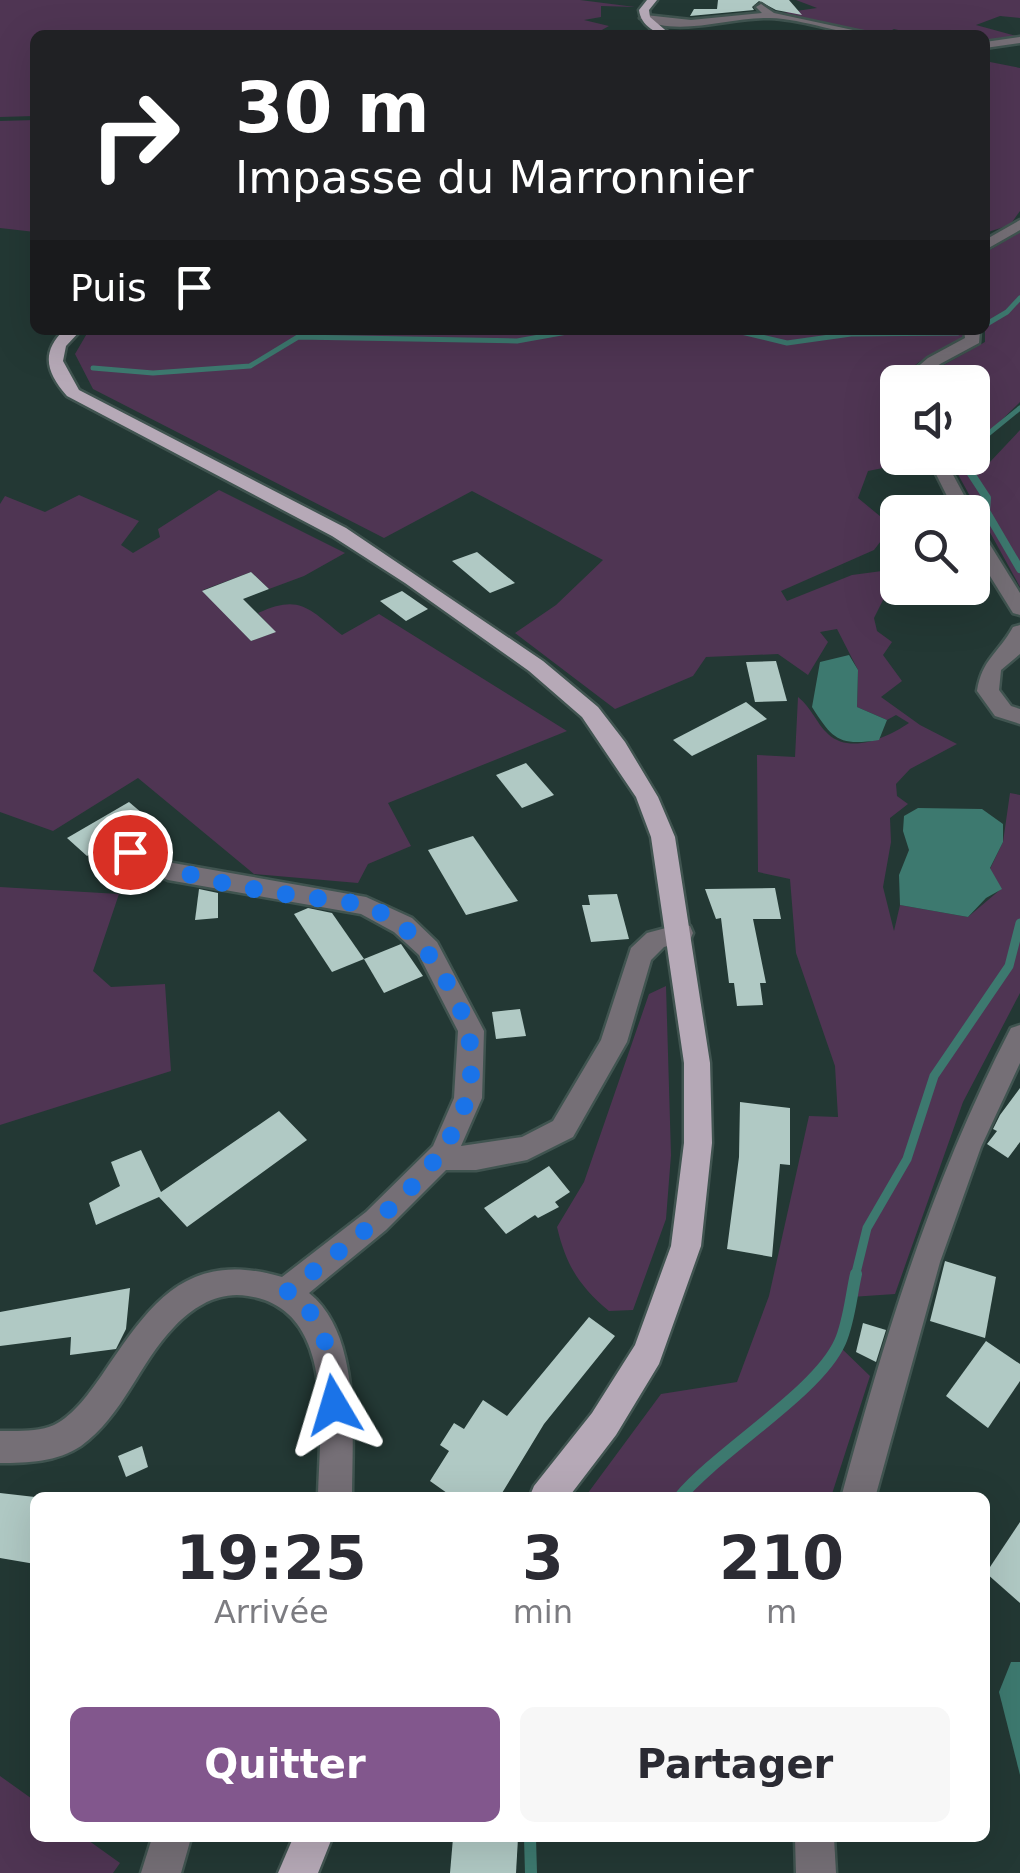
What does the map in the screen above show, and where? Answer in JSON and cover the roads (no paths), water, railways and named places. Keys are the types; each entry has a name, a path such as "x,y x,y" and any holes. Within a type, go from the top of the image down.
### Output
{"main road":[{"path":"652,0 644,10 644,18 660,30"},
{"path":"68,335 56,347 53,364 74,393 339,532 536,666 590,712 618,747 647,797 663,838 697,1063 698,1143 686,1246 648,1353 604,1424 551,1492"},
{"path":"298,1873 311,1842"}],"street":[{"path":"757,0 771,15"},
{"path":"644,18 692,23 771,15 846,30"},
{"path":"990,45 1020,40"},
{"path":"990,243 1020,224"},
{"path":"929,365 973,340 972,335"},
{"path":"990,561 1020,610"},
{"path":"1019,716 1004,711 988,690 992,668 1013,649 1020,631"},
{"path":"130,852 168,870 366,906 403,925 428,949 470,1032 468,1098 439,1158 376,1221 287,1292"},
{"path":"439,1158 476,1158 526,1148 563,1129 614,1042 640,954 656,940 680,933"},
{"path":"860,1492 913,1290 981,1107 1020,1036"},
{"path":"0,1447 23,1447 65,1438 95,1411 160,1319 191,1292 232,1280 275,1285 302,1300 319,1325 333,1374 336,1492"},
{"path":"161,1873 171,1842"},
{"path":"815,1842 816,1873"}],"waterway":[{"path":"990,322 1020,298"},
{"path":"93,368 153,373 250,366 298,337 517,341 550,335"},
{"path":"754,335 787,343 844,335"},
{"path":"990,432 1020,408"},
{"path":"972,475 987,498 986,511 1020,569"},
{"path":"855,1277 867,1228 907,1159 934,1076 1009,966 1020,923"},
{"path":"685,1492 790,1401 828,1361 843,1334 856,1274"},
{"path":"530,1842 531,1873"}]}
